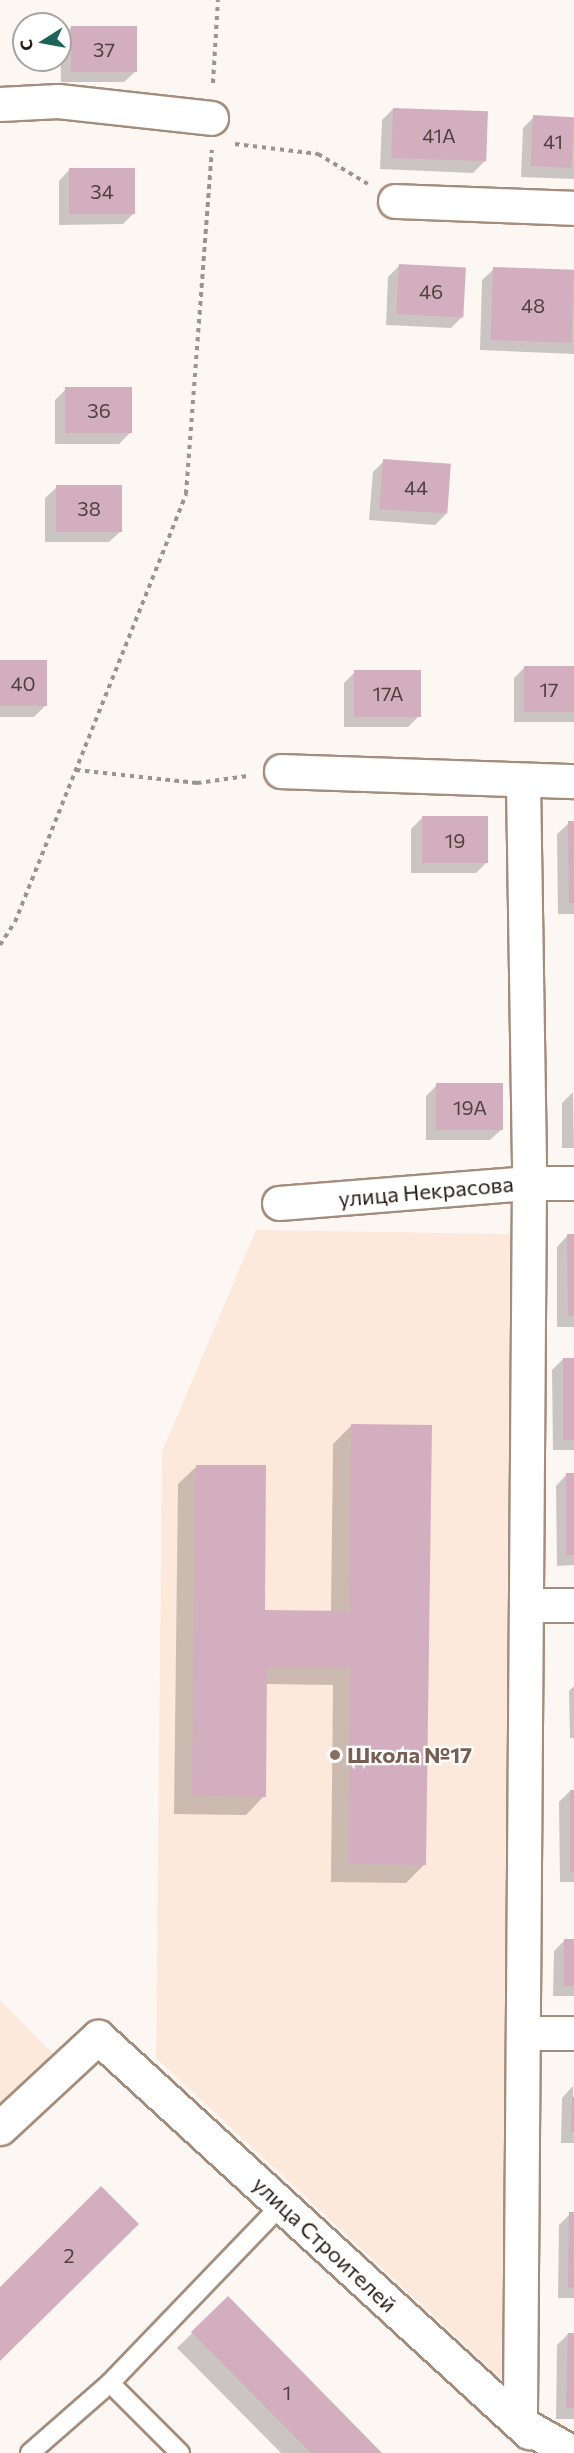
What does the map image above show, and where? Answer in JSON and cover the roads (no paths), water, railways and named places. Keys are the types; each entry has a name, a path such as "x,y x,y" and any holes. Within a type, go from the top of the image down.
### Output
{"street":[{"path":"0,104 58,101 212,129"},
{"path":"395,201 574,208"},
{"path":"281,771 523,782 574,781"},
{"path":"523,782 529,1183 525,2033 520,2423 573,2453"},
{"name":"улица Некрасова","path":"279,1203 529,1183 574,1183"},
{"path":"527,1605 574,1605"},
{"path":"525,2033 574,2033"},
{"name":"улица Строителей","path":"0,2128 98,2037 520,2423 549,2453"}],"lane":[{"path":"30,2453 110,2383 282,2204"},
{"path":"110,2383 180,2453"}],"place":[{"name":"Школа №17","path":"335,1755"}]}
